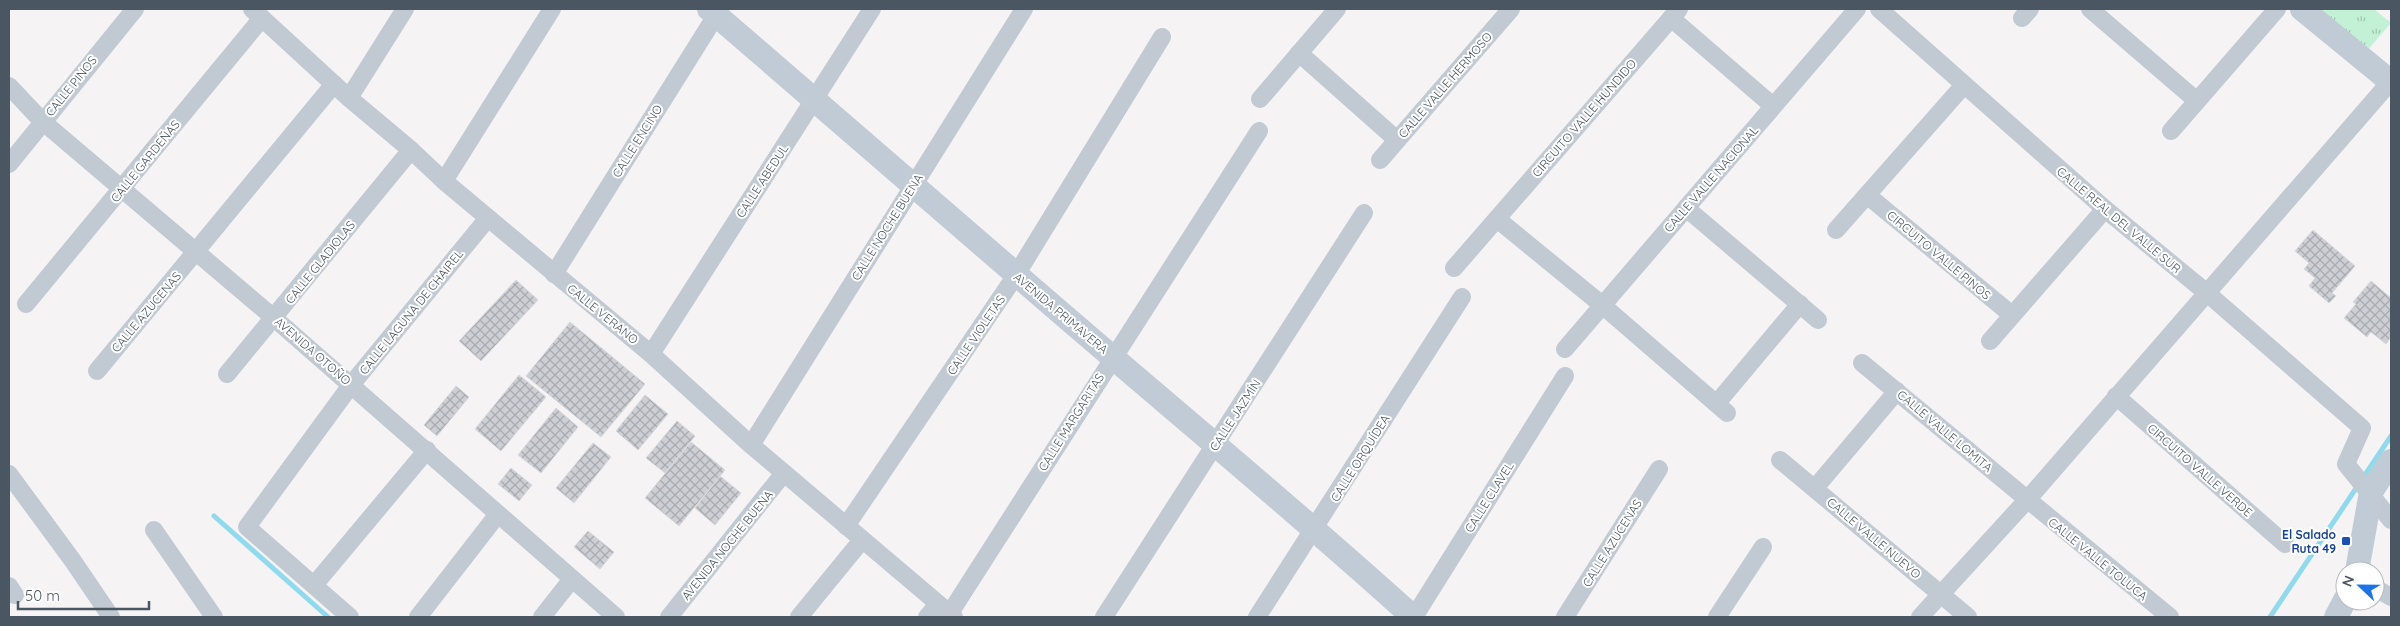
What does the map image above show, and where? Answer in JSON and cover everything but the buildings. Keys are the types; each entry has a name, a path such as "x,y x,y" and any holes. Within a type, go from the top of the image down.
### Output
{"street":[{"name":"CALLE PINOS","path":"9,164 134,9"},
{"path":"349,98 405,9"},
{"path":"444,180 552,9"},
{"name":"CALLE ABEDUL","path":"651,354 872,9"},
{"name":"CALLE NOCHE BUENA","path":"751,445 1024,9"},
{"path":"1260,98 1337,9"},
{"name":"CALLE VALLE HERMOSO","path":"1380,160 1511,9"},
{"name":"CALLE VALLE NACIONAL","path":"1565,349 1601,304 1857,9"},
{"name":"CALLE REAL DEL VALLE SUR","path":"1879,9 2105,209 2207,293 2362,428 2346,464 2371,492"},
{"path":"2090,9 2197,101"},
{"path":"2171,131 2277,9"},
{"path":"1920,617 2027,500 2391,82 2302,9"},
{"name":"AVENIDA PRIMAVERA","path":"715,11 1016,275 1315,528 1413,617"},
{"name":"CALLE ENCINO","path":"554,274 715,11"},
{"name":"CALLE VERANO","path":"257,13 349,98 554,274 651,354 942,613"},
{"name":"CALLE GARDEÑAS","path":"26,304 122,190 257,13"},
{"name":"CIRCUITO VALLE HUNDIDO","path":"1454,268 1675,13 1773,106"},
{"name":"CALLE VIOLETAS","path":"846,526 1016,275 1162,37"},
{"path":"1299,53 1397,140"},
{"name":"CALLE AZUCENAS","path":"97,371 334,84"},
{"path":"1836,230 1964,85"},
{"name":"AVENIDA OTOÑO","path":"9,86 42,121 427,450 616,617"},
{"name":"CALLE MARGARITAS","path":"942,613 1112,357 1258,131"},
{"name":"CALLE GLADIOLAS","path":"228,374 411,150"},
{"name":"CIRCUITO VALLE PINOS","path":"1867,195 2012,315"},
{"path":"1686,208 1818,320"},
{"path":"1990,341 2105,209"},
{"name":"CALLE JAZMÍN","path":"1104,617 1364,213"},
{"name":"CALLE LAGUNA DE CHAIREL","path":"314,584 247,527 351,385 488,218"},
{"path":"1497,219 1601,304 1722,408 1800,304"},
{"name":"CALLE ORQUÍDEA","path":"1257,617 1462,297"},
{"name":"CALLE VALLE LOMITA","path":"1862,363 2027,500"},
{"name":"CALLE CLAVEL","path":"1413,617 1565,376"},
{"path":"1815,488 1897,392"},
{"name":"CIRCUITO VALLE VERDE","path":"2116,396 2285,544"},
{"path":"350,617 314,584 427,450"},
{"name":"CALLE VALLE NUEVO","path":"1780,460 1968,617"},
{"path":"2359,561 2371,492 2391,461"},
{"name":"CALLE AZUCENAS","path":"1565,617 1659,469"},
{"name":"AVENIDA NOCHE BUENA","path":"669,617 784,473"},
{"path":"9,474 74,561 111,617"},
{"path":"2371,492 2391,520"},
{"name":"CALLE VALLE TOLUCA","path":"2027,500 2170,617"},
{"path":"418,617 498,514"},
{"path":"154,530 214,617"},
{"path":"799,617 862,540"},
{"path":"1717,617 1764,547"},
{"path":"542,617 572,579"}],"green space":[{"path":"2316,9 2374,9 2391,23 2366,52"}],"waterway":[{"path":"2270,617 2391,436"},
{"path":"214,516 328,617"}],"place":[{"name":"El Salado Ruta 49","path":"2346,541"}]}
